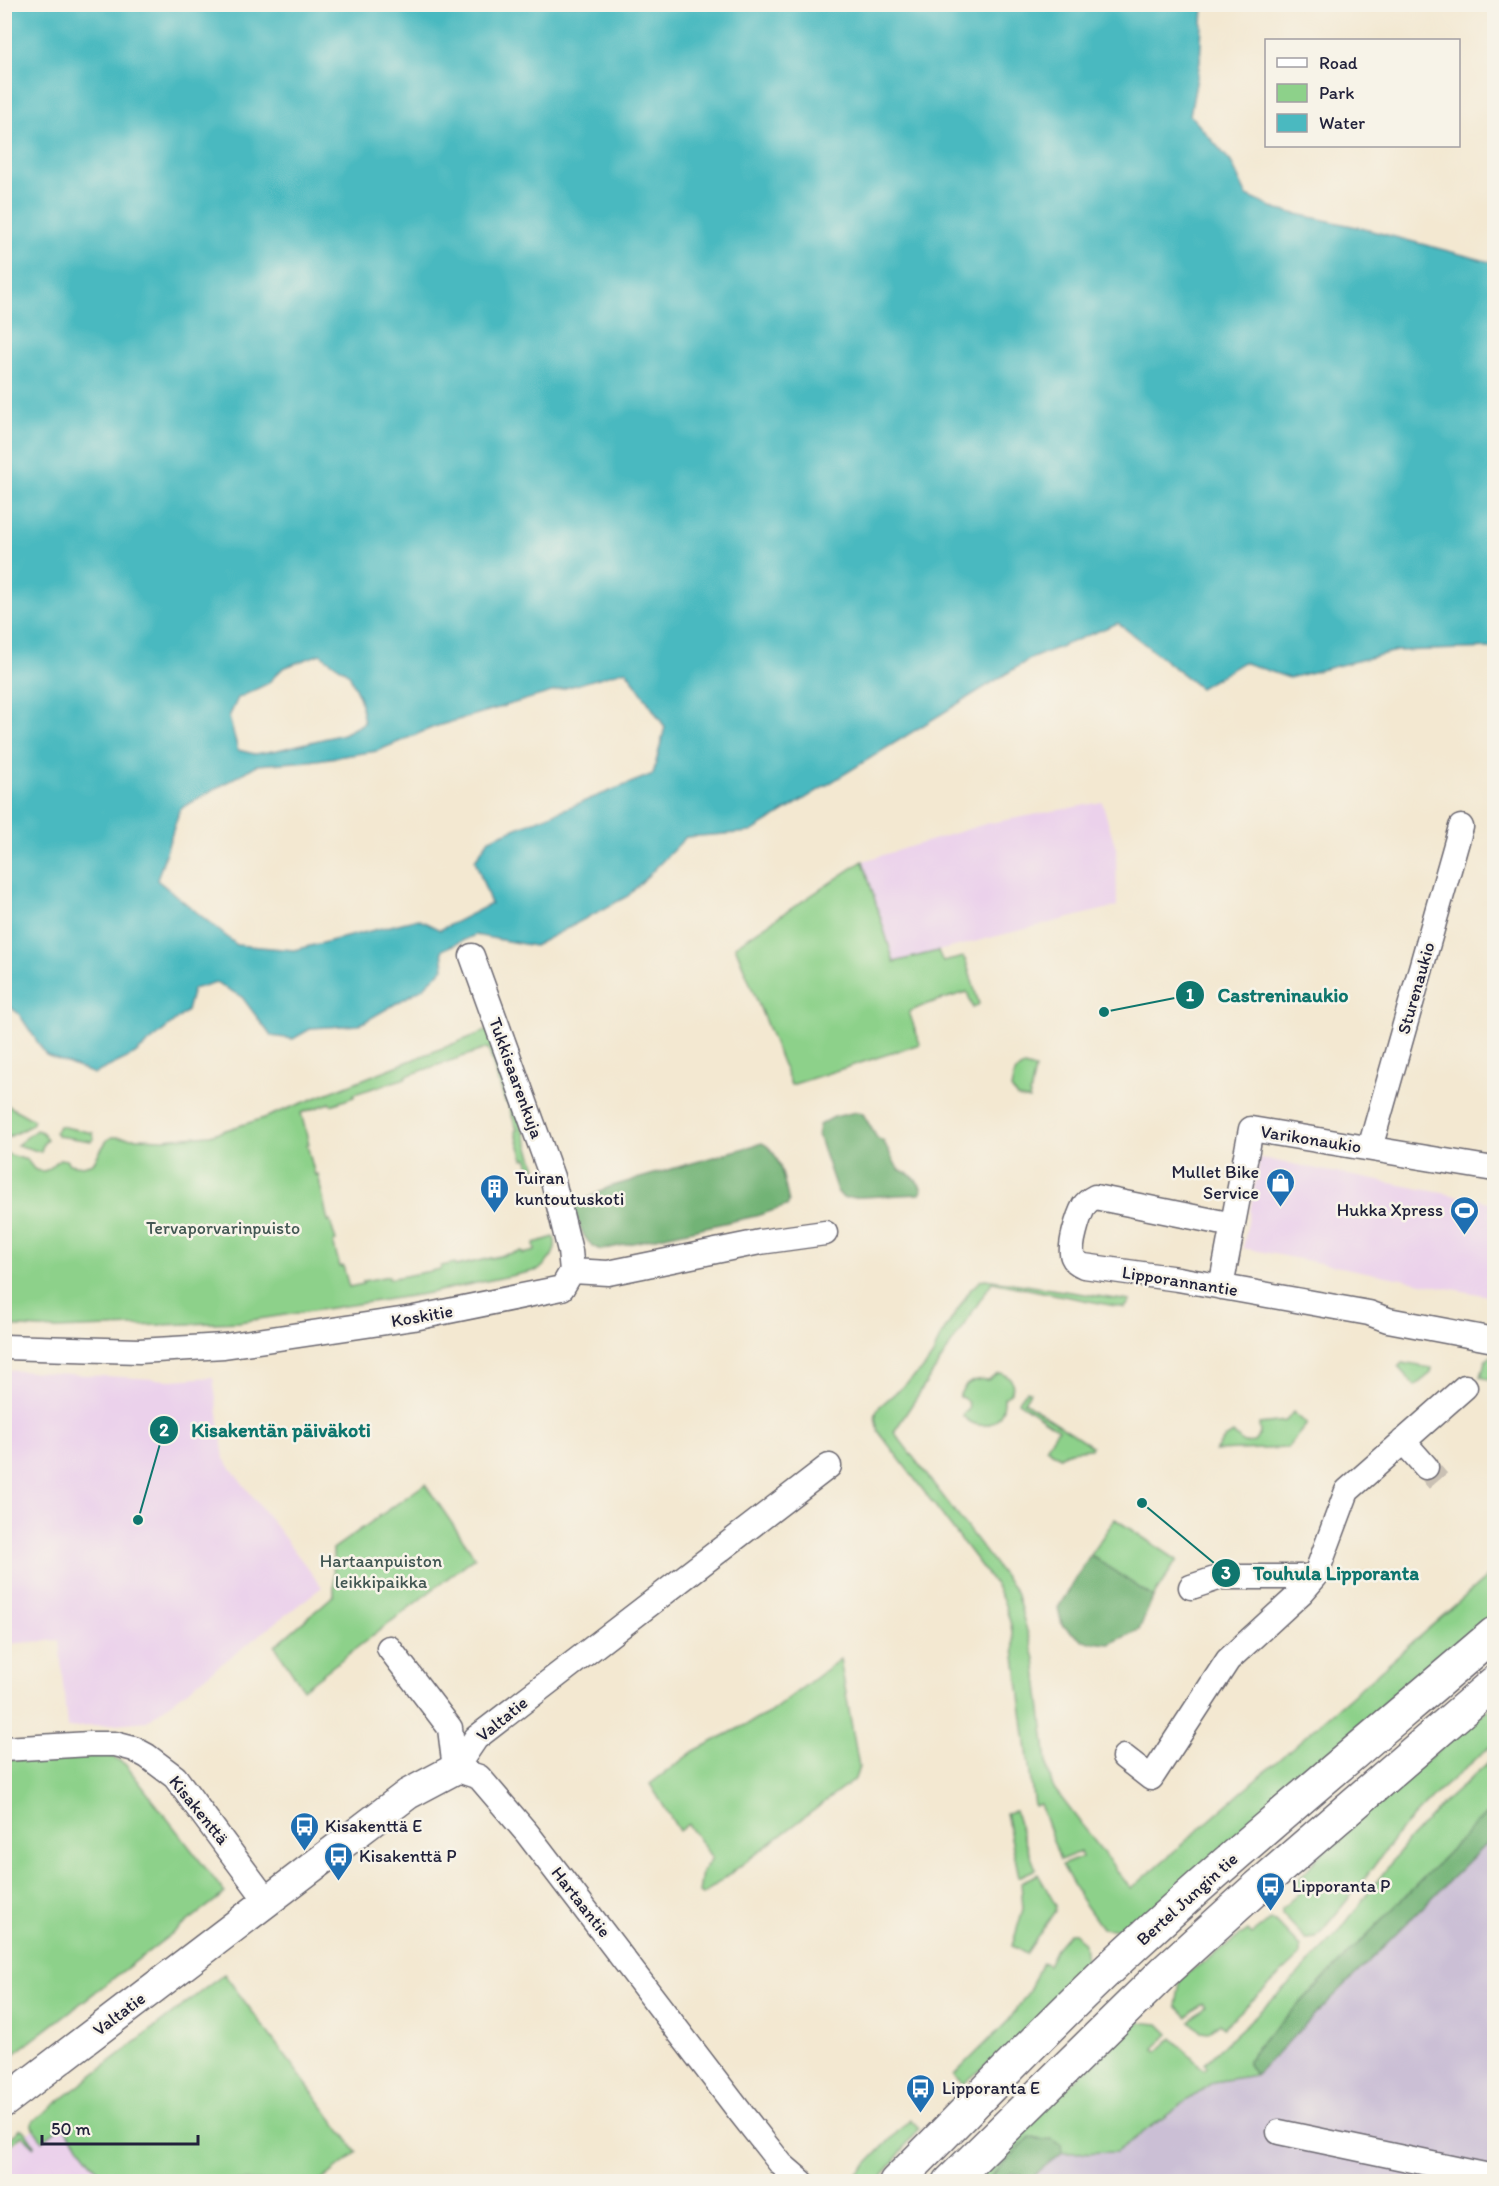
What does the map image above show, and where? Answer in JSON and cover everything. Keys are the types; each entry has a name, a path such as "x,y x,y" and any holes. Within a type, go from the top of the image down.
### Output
{"main road":[{"name":"Bertel Jungin tie","path":"896,2181 1141,1939 1271,1824 1494,1634"},
{"path":"950,2181 1164,1972 1252,1892 1494,1683"}],"street":[{"name":"Sturenaukio","path":"1370,1148 1461,827"},
{"name":"Tukkisaarenkuja","path":"472,956 552,1177 570,1251 572,1271"},
{"name":"Varikonaukio","path":"1221,1287 1251,1129 1494,1169"},
{"name":"Lipporannantie","path":"1233,1225 1095,1197 1084,1206 1071,1249 1072,1256 1076,1262 1084,1266 1369,1313 1388,1320 1494,1340"},
{"path":"572,1271 608,1273 760,1242 825,1233"},
{"name":"Koskitie","path":"4,1347 139,1351 224,1346 414,1318 545,1293 562,1288 572,1271"},
{"path":"1124,1757 1151,1778 1228,1660 1302,1592 1315,1577 1347,1491 1465,1387"},
{"path":"1403,1442 1426,1467"},
{"name":"Valtatie","path":"4,2102 408,1794 455,1769 476,1738 829,1466"},
{"path":"1191,1587 1221,1577 1315,1577"},
{"path":"389,1648 450,1728 455,1769"},
{"name":"Kisakenttä","path":"4,1749 116,1744 134,1749 147,1756 175,1777 267,1900"},
{"name":"Hartaantie","path":"455,1769 480,1777 527,1833 785,2173 802,2181"},
{"path":"1279,2132 1494,2177"}],"shaded area":[{"path":"1102,802 1116,848 1117,906 894,962 863,861 985,824"},
{"path":"1260,1158 1494,1203 1494,1297 1243,1248"},
{"path":"4,1370 171,1380 213,1377 224,1459 322,1587 147,1721 67,1728 59,1640 5,1644"},
{"path":"1494,1836 1494,2181 1003,2182 1010,2173 1030,2178 1062,2153 1116,2152 1213,2082 1255,2075"},
{"path":"55,2112 107,2181 5,2182 5,2151"}],"green space":[{"path":"863,861 894,962 938,951 943,962 963,957 979,1004 973,1008 967,992 927,1004 909,1012 920,1044 791,1085 735,946"},
{"name":"Tervaporvarinpuisto","path":"490,1031 536,1168 531,1170 527,1158 524,1159 515,1131 517,1130 507,1102 505,1102 488,1048 354,1094 354,1097 331,1105 330,1103 301,1113 309,1144 307,1145 315,1175 318,1174 328,1222 330,1221 336,1241 333,1242 340,1267 343,1266 349,1287 363,1284 363,1281 389,1276 389,1279 441,1269 441,1266 455,1263 456,1266 522,1251 523,1254 535,1251 534,1243 554,1237 554,1251 539,1270 424,1294 239,1322 56,1329 5,1326 4,1153 27,1160 34,1169 43,1171 49,1169 60,1159 66,1160 69,1164 83,1166 93,1163 107,1140 112,1137 164,1139 210,1135 264,1118"},
{"path":"1024,1066 1035,1069 1029,1100 1017,1097 1011,1089 1016,1073"},
{"path":"5,1104 34,1120 32,1125 5,1139"},
{"path":"856,1112 863,1114 877,1138 884,1142 898,1169 918,1182 922,1190 920,1194 843,1198 837,1191 818,1135 819,1125 834,1117"},
{"path":"59,1126 93,1133 94,1139 91,1141 58,1136 55,1132"},
{"path":"36,1130 42,1132 47,1140 41,1152 17,1145"},
{"path":"762,1143 774,1153 778,1160 789,1202 787,1206 756,1216 601,1250 585,1238 573,1206 609,1187"},
{"path":"985,1279 1130,1301 1125,1308 992,1282 894,1432 1016,1592 1035,1659 1048,1770 1053,1787 1131,1889 1494,1571 1494,1618 1129,1931 1102,1928 1082,1900 1062,1865 1082,1857 1080,1852 1060,1860 1040,1804 1034,1806 1011,1625 996,1586 878,1431 876,1425 879,1407 924,1368 933,1355 940,1337 971,1289"},
{"path":"1494,1354 1494,1381 1481,1377 1485,1361"},
{"path":"1402,1363 1432,1368 1431,1373 1415,1386 1398,1367"},
{"path":"1001,1373 1010,1378 1013,1387 1004,1398 1003,1407 996,1420 983,1425 969,1421 962,1415 968,1410 968,1403 964,1398 959,1397 964,1388 974,1381 988,1380"},
{"path":"1027,1390 1030,1392 1024,1402 1092,1446 1091,1449 1070,1451 1060,1457 1046,1448 1058,1429 1018,1402"},
{"path":"1293,1412 1307,1424 1287,1448 1215,1451 1225,1438 1233,1433 1243,1443 1254,1442 1260,1434 1259,1424 1286,1421"},
{"name":"Hartaanpuiston leikkipaikka","path":"425,1484 475,1557 303,1689 275,1646 334,1595 333,1549"},
{"path":"1115,1519 1177,1560 1153,1597 1090,1555"},
{"path":"1090,1555 1153,1597 1139,1630 1109,1644 1083,1641 1062,1625 1058,1608"},
{"path":"840,1659 859,1767 855,1779 702,1895 699,1893 702,1872 712,1858 688,1824 679,1831 650,1784 694,1751 769,1713"},
{"path":"1494,1704 1494,1743 1437,1793 1398,1833 1363,1881 1316,1938 1306,1939 1282,1914 1282,1908 1299,1893 1293,1886 1335,1837"},
{"path":"108,1754 125,1764 225,1893 5,2061 5,1760"},
{"path":"1494,1757 1494,1806 1254,2050 1248,2064 1255,2075 1213,2082 1116,2152 1062,2153 1061,2145 1030,2137 986,2181 970,2182 1135,2022 1159,2024 1169,2034 1154,2048 1157,2052 1172,2038 1204,2070 1207,2067 1205,2063 1288,1985 1338,1933 1409,1839"},
{"path":"1494,1806 1494,1836 1255,2075 1248,2064 1254,2050"},
{"path":"1015,1811 1036,1869 1019,1877 1006,1813"},
{"path":"1038,1874 1056,1906 1055,1911 1026,1954 1012,1946 1023,1909 1021,1882"},
{"path":"1270,1920 1275,1921 1300,1947 1300,1956 1224,2027 1220,2023 1208,2033 1201,2032 1190,2021 1205,2007 1202,2003 1187,2017 1176,2006 1180,1982 1184,1976 1248,1930 1252,1934"},
{"path":"1069,1933 1075,1933 1084,1944 1087,1972 1028,2032 963,2084 954,2075 1009,2020 1029,1991 1042,1962 1048,1965 1057,1947"},
{"path":"224,1974 357,2152 321,2181 107,2182 63,2125 42,2141 32,2126 32,2122"},
{"path":"910,2119 919,2128 879,2181 849,2182"},
{"path":"21,2129 25,2131 35,2146 23,2135 5,2149 5,2142"},
{"path":"1030,2137 1039,2140 1052,2139 1061,2145 1062,2153 1030,2178 1010,2173 1003,2181 986,2181"}],"water":[{"path":"5,4 1203,5 1200,62 1190,115 1231,162 1247,196 1278,210 1357,227 1494,263 1494,648 1396,651 1289,678 1243,662 1200,688 1118,623 1030,659 751,832 686,837 628,896 534,946 475,935 442,950 444,968 423,988 359,1025 312,1028 293,1039 271,1036 242,997 216,982 193,989 187,1011 135,1054 94,1074 46,1055 19,1014 4,1002","holes":["320,654 349,674 360,699 364,723 343,734 278,750 255,754 238,750 229,717 238,698 267,684 283,668","626,670 665,727 653,774 489,839 475,860 491,904 440,930 418,919 294,950 237,945 157,880 180,809 257,765 310,761 377,751 434,727"]}],"tunnel":[{"path":"1426,1467 1438,1481"}],"place":[{"name":"Castreninaukio","path":"1104,1012"},
{"name":"Mullet Bike Service","path":"1280,1208"},
{"name":"Tuiran kuntoutuskoti","path":"494,1214"},
{"name":"Hukka Xpress","path":"1464,1236"},
{"name":"Touhula Lipporanta","path":"1142,1503"},
{"name":"Kisakentän päiväkoti","path":"138,1520"},
{"name":"Kisakenttä E","path":"304,1852"},
{"name":"Kisakenttä P","path":"338,1882"},
{"name":"Lipporanta P","path":"1271,1912"},
{"name":"Lipporanta E","path":"921,2114"}]}
